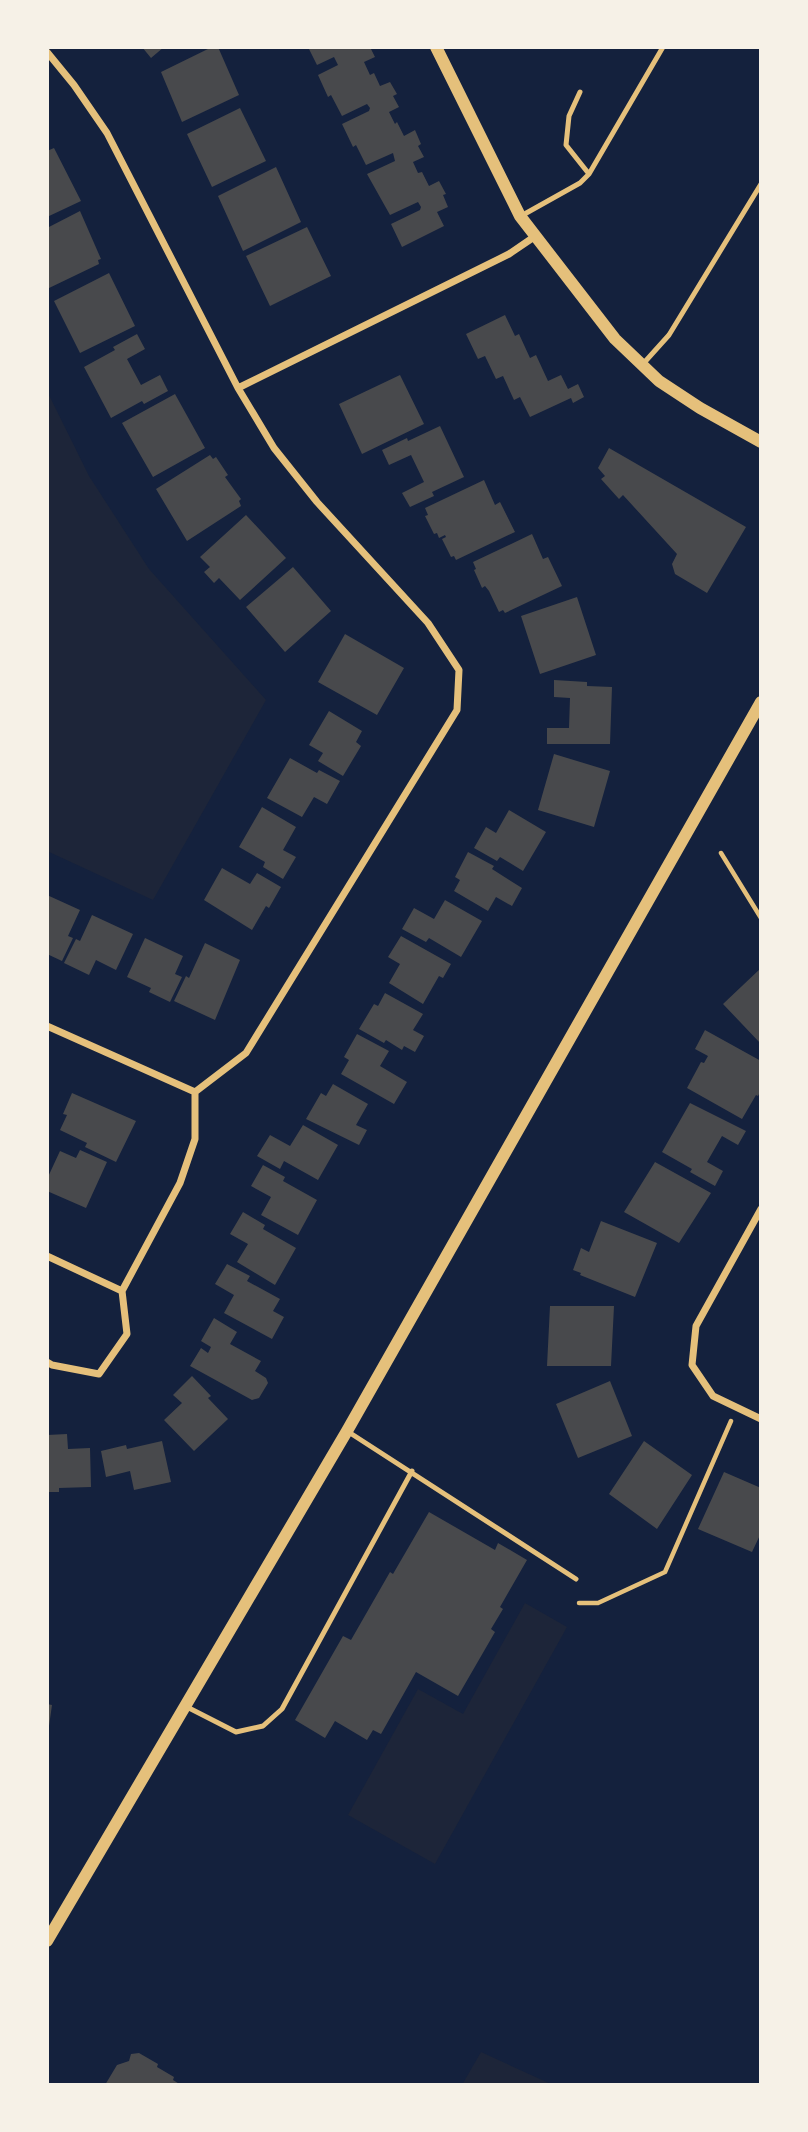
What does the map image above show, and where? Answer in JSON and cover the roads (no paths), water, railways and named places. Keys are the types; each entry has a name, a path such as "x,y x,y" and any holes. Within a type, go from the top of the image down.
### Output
{"street":[{"path":"436,47 520,216 615,339 659,381 761,442"},
{"path":"47,52 107,133 238,388 274,448 317,502 428,623 459,670 457,710 246,1053 195,1092"},
{"path":"238,388 509,254 534,237"},
{"path":"47,1941 347,1431 761,702"},
{"path":"47,1026 195,1092"},
{"path":"47,1362 99,1374 127,1334 122,1291 180,1183 195,1139 195,1092"},
{"path":"761,1209 696,1326 692,1365 713,1396 761,1419"},
{"path":"47,1256 122,1291"}],"lane":[{"path":"520,216 580,183 589,174 663,47"},
{"path":"580,92 569,116 566,145 589,174"},
{"path":"642,365 669,335 761,184"},
{"path":"347,1431 576,1579"},
{"path":"186,1706 236,1732 263,1726 282,1709 412,1471"}]}
